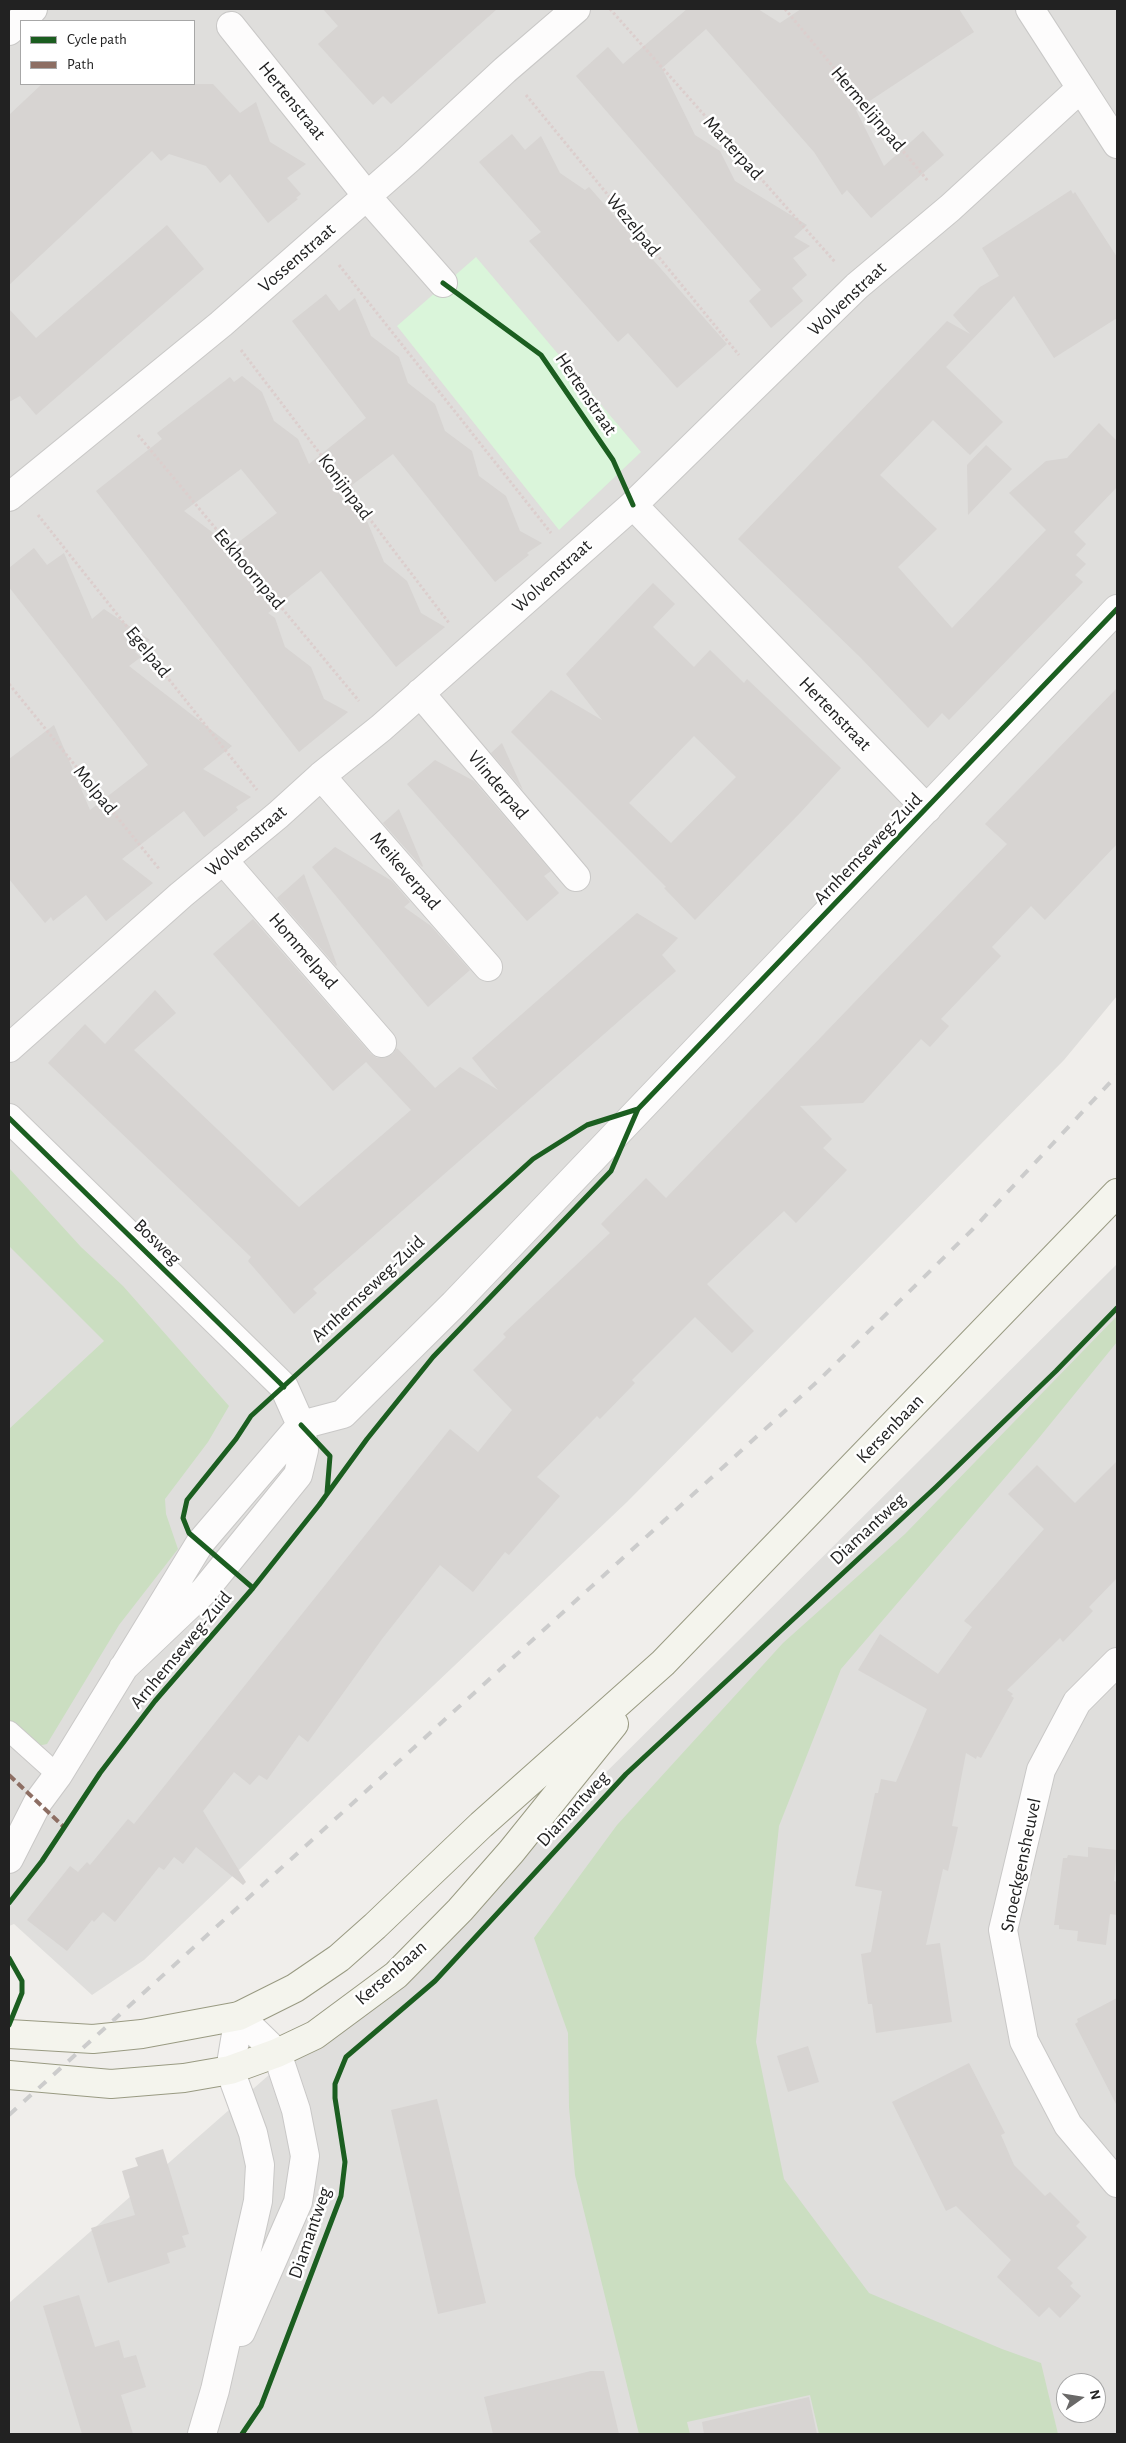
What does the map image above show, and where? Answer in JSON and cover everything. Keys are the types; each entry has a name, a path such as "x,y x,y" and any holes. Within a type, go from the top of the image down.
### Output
{"main road":[{"name":"Kersenbaan","path":"9,2034 92,2039 142,2034 239,2016 295,1988 358,1942 481,1825 662,1663 1117,1193"},
{"name":"Kersenbaan","path":"9,2075 111,2084 184,2078 230,2070 277,2053 315,2035 402,1968 460,1910 511,1852 662,1663"}],"street":[{"path":"21,20 33,9"},
{"name":"Vossenstraat","path":"13,493 220,324 368,196 505,70 576,9"},
{"path":"1030,9 1117,144"},
{"path":"9,31 20,21"},
{"name":"Hertenstraat","path":"231,26 368,196 443,283"},
{"name":"Wolvenstraat","path":"9,1048 181,895 278,815 321,776 381,728 633,505 857,286 950,208 1081,88"},
{"name":"Hertenstraat","path":"633,505 927,809"},
{"name":"Arnhemseweg-Zuid","path":"9,1831 38,1802 58,1775 200,1543 301,1425 343,1414 454,1304 1117,609"},
{"name":"Vlinderpad","path":"420,693 576,878"},
{"name":"Meikeverpad","path":"321,776 488,967"},
{"name":"Hommelpad","path":"223,860 382,1043"},
{"name":"Bosweg","path":"9,1118 284,1387 301,1425"},
{"name":"Snoeckgensheuvel","path":"1117,1662 1077,1702 1041,1770 1003,1930 1024,2042 1068,2125 1117,2183"},
{"name":"Arnhemseweg-Zuid","path":"9,1859 38,1802"},
{"path":"230,2070 239,2016"},
{"name":"Diamantweg","path":"215,2390 298,2202 305,2156 296,2110 277,2053 239,2016"},
{"name":"Diamantweg","path":"202,2434 215,2390 258,2201 260,2166 254,2133 230,2070"}],"lane":[{"path":"9,1731 58,1775"}],"path":[{"path":"318,239 572,559"}],"shaded area":[{"path":"9,9 1117,9 1117,996 1064,1060 627,1502 144,1960 92,1995 14,1924 9,1926"},
{"path":"1117,1264 1117,2434 9,2434 9,2303 547,1831"}],"green space":[{"path":"476,257 641,452 559,530 397,326"},
{"path":"9,1168 81,1247 123,1286 229,1406 208,1442 165,1499 166,1514 178,1549 119,1625 47,1744 24,1749 9,1734 9,1429 104,1341 9,1246"},
{"path":"1117,1316 1117,1342 1038,1439 841,1669 779,1826 756,2042 784,2179 869,2293 1002,2349 1041,2363 1058,2434 819,2434 810,2395 687,2422 690,2434 639,2434 575,2175 569,2107 568,2033 534,1938 617,1825 783,1643 905,1534"}],"building":[{"path":"323,9 497,9 391,104 383,96 373,105 318,44 338,26"},
{"path":"687,9 758,9 780,23 801,9 959,9 974,32 856,110 884,166 923,131 944,155 871,218 847,190 842,195 814,152 706,29 662,68 695,135 720,151 735,181 807,225 794,237 810,246 793,258 807,275 792,288 803,301 771,328 749,301 761,290 576,76 608,47 623,64"},
{"path":"213,84 240,113 256,102 270,142 306,164 287,178 301,194 296,198 298,199 268,223 230,174 220,183 206,166 169,154 161,161 152,151 9,285 9,115 41,85"},
{"path":"512,134 525,150 541,136 560,173 585,190 589,187 727,344 677,388 628,333 618,342 529,241 541,232 479,162"},
{"path":"1071,190 1073,194 1075,192 1117,257 1117,318 1054,358 1014,296 946,367 1003,422 970,455 933,420 880,475 937,529 898,567 952,628 1046,530 1009,493 1046,461 1067,458 1099,423 1117,441 1117,487 1074,532 1086,544 1076,555 1086,564 1075,575 1083,582 949,720 942,713 928,728 860,657 738,539 947,321 970,334 953,315 980,287 999,276 982,248"},
{"path":"167,225 204,269 36,415 20,396 9,402 9,309 36,338"},
{"path":"326,294 339,311 355,298 371,336 399,357 408,383 435,404 445,431 472,451 479,476 506,496 520,531 542,543 527,553 529,555 495,582 393,454 352,485 384,562 407,581 421,613 445,627 396,667 321,571 268,613 275,618 285,647 311,667 324,699 348,712 299,752 96,491 162,439 157,433 230,377 234,382 242,376 262,392 274,421 298,439 309,464 366,418 292,321","holes":["241,469 277,513 232,547 184,511"]},
{"path":"986,445 1012,469 968,515 967,465"},
{"path":"34,548 47,565 64,553 92,619 104,609 150,640 135,652 141,657 129,666 232,746 203,769 251,797 236,807 238,810 204,837 184,811 122,859 153,883 106,921 86,895 53,921 51,917 45,923 9,879 9,759 54,725 90,810 148,765 9,587 9,568"},
{"path":"653,583 675,604 653,627 694,667 710,650 744,683 747,679 841,768 800,813 695,920 664,888 666,887 511,732 551,690 602,720 566,674","holes":["694,736 736,777 671,843 629,803"]},
{"path":"1117,688 1117,844 1045,920 1031,906 992,947 1001,956 941,1019 949,1026 930,1047 921,1039 863,1103 800,1106 832,1139 823,1148 847,1170 796,1223 784,1211 707,1284 754,1331 732,1353 695,1317 632,1380 635,1383 600,1419 597,1416 537,1477 560,1496 509,1555 505,1552 473,1592 440,1565 382,1639 308,1742 299,1735 267,1780 259,1775 250,1785 234,1772 203,1811 246,1882 243,1885 196,1847 183,1864 174,1857 164,1870 159,1867 115,1922 103,1912 94,1922 92,1920 67,1951 27,1920 70,1866 78,1872 87,1862 90,1865 128,1819 134,1824 450,1429 478,1452 512,1410 473,1370 506,1337 503,1334 610,1233 601,1224 646,1178 666,1198 1007,844 985,824"},
{"path":"502,743 523,790 491,753"},
{"path":"435,760 474,781 551,871 544,876 559,893 527,921 407,784"},
{"path":"399,809 423,866 422,867 383,823"},
{"path":"335,847 392,881 410,902 404,907 431,926 470,970 428,1007 312,867"},
{"path":"304,874 337,965 336,966 277,898"},
{"path":"637,913 678,938 662,955 676,971 313,1289 317,1293 294,1314 248,1261 251,1257 48,1063 85,1024 105,1044 155,990 176,1013 134,1050 299,1207 411,1110 366,1062 333,1091 213,954 253,919 371,1054 377,1058 385,1058 393,1054 397,1048 435,1088 460,1067 498,1090 472,1058"},
{"path":"1117,1461 1117,1578 1089,1607 1093,1611 1063,1642 1060,1638 1007,1690 1013,1694 1011,1696 1014,1698 981,1758 977,1756 976,1759 966,1753 952,1826 958,1827 948,1871 943,1869 926,1945 940,1943 952,2022 876,2033 872,2004 868,2004 861,1954 871,1952 882,1891 855,1886 875,1793 878,1793 881,1779 896,1782 927,1709 858,1670 880,1634 938,1674 972,1627 964,1621 1044,1529 1008,1494 1037,1465 1075,1503"},
{"path":"1088,1847 1117,1850 1114,1881 1117,1882 1117,1915 1110,1914 1106,1945 1077,1941 1078,1931 1059,1929 1059,1925 1054,1925 1063,1858 1067,1858 1068,1855 1088,1857"},
{"path":"1117,1998 1117,2106 1075,2024 1078,2022 1077,2019"},
{"path":"808,2046 819,2082 788,2092 777,2056"},
{"path":"969,2063 1005,2133 1001,2135 1014,2165 1045,2196 1050,2192 1080,2222 1076,2226 1087,2237 1057,2268 1073,2283 1070,2286 1081,2296 1060,2318 1049,2307 1039,2317 997,2277 1011,2260 956,2206 946,2211 892,2102"},
{"path":"437,2099 486,2303 438,2314 391,2110"},
{"path":"163,2149 189,2234 182,2236 186,2247 167,2253 170,2263 108,2283 91,2228 135,2215 122,2171 138,2166 135,2158"},
{"path":"79,2295 95,2347 119,2340 124,2358 136,2355 146,2387 121,2395 133,2434 82,2434 43,2306"},
{"path":"591,2371 604,2371 619,2434 493,2434 484,2397"},
{"path":"809,2397 817,2434 704,2434 702,2422"}],"railway":[{"path":"9,2115 818,1381 973,1229 1117,1075"}],"marked path":[{"path":"9,1775 64,1827"}],"cycle path":[{"path":"443,283 541,355 613,460 633,505"},
{"path":"9,1903 42,1861 100,1773 155,1701 253,1588 319,1505 367,1439 433,1357 611,1171 638,1109 1117,609"},
{"path":"253,1588 189,1533 183,1518 187,1500 236,1439 251,1416 533,1159 587,1125 638,1109"},
{"path":"9,1118 284,1387"},
{"path":"242,2434 261,2406 341,2196 345,2162 335,2098 335,2084 346,2057 435,1981 626,1774 936,1487 1056,1371 1117,1308"},
{"path":"301,1425 330,1456 327,1493"},
{"path":"9,1958 22,1981 22,1993 9,2025"}]}
